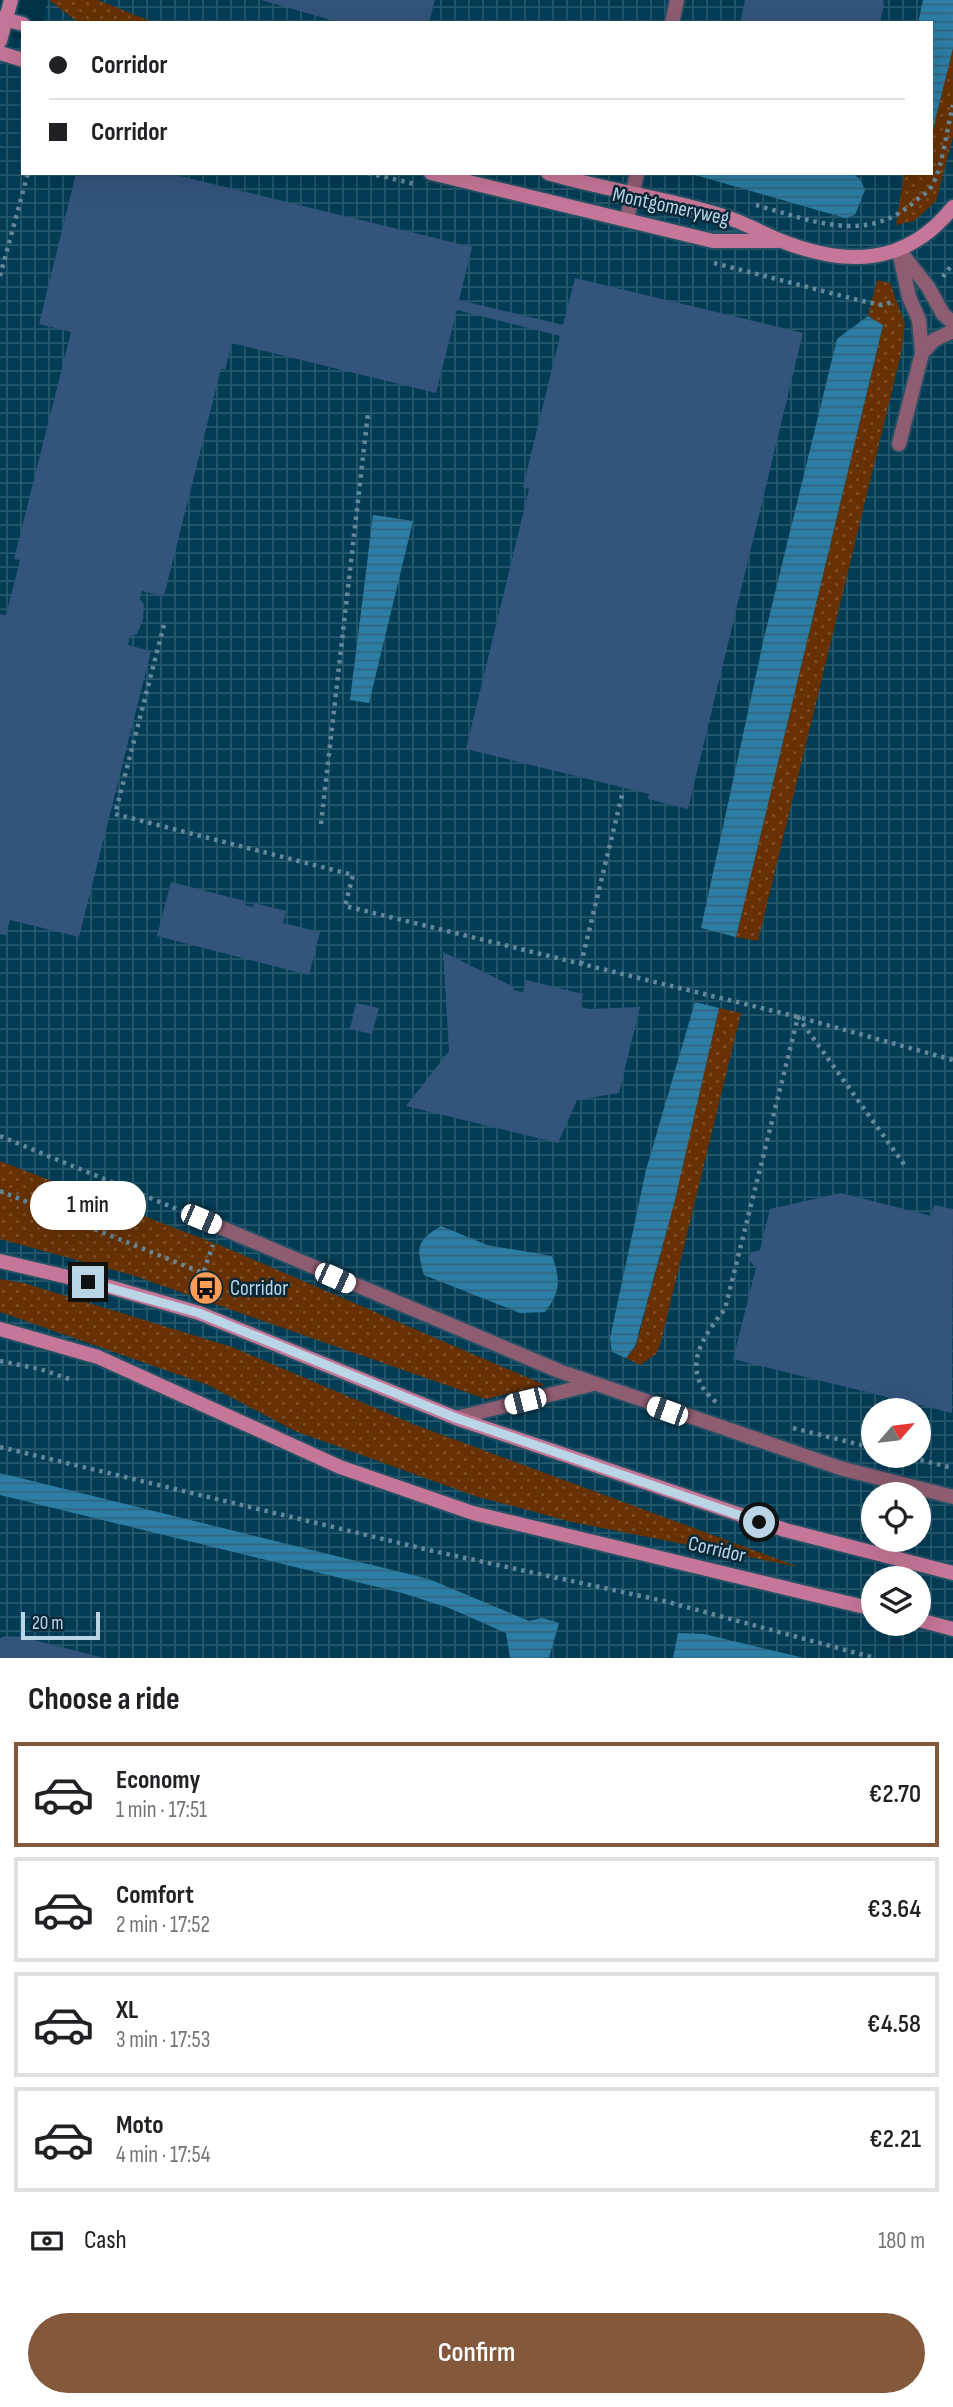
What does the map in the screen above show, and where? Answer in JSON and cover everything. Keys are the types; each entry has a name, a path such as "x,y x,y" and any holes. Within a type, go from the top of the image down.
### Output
{"main road":[{"path":"0,41 3,18 12,0"},
{"path":"3,18 21,23"},
{"path":"0,53 21,59"},
{"name":"Montgomeryweg","path":"440,175 713,241 782,241"},
{"name":"Montgomeryweg","path":"557,175 723,215 782,241 842,258 899,251"},
{"path":"899,251 928,234 953,207"},
{"name":"Corridor","path":"0,1261 110,1287 199,1313 456,1418 785,1530 953,1573"},
{"name":"Corridor","path":"0,1329 98,1357 340,1466 474,1513 861,1606"},
{"path":"931,1623 953,1629"}],"street":[{"path":"672,21 677,0"},
{"path":"627,219 637,175"},
{"path":"899,251 909,297 919,320 922,353 899,444"},
{"path":"899,251 928,287 943,314 953,323"},
{"path":"922,353 934,340 953,331"},
{"path":"201,1219 370,1294 595,1384 840,1468 953,1497"},
{"path":"456,1418 595,1384"}],"path":[{"path":"762,207 805,221 841,228 873,225 904,211 933,185 953,105"},
{"path":"0,276 27,175"},
{"path":"738,269 882,304 909,297"},
{"path":"321,824 368,413"},
{"path":"164,625 114,814 353,875 345,906 798,1017 953,1060"},
{"path":"581,964 622,795"},
{"path":"798,1017 906,1167"},
{"path":"717,1404 708,1396 697,1374 695,1359 702,1338 724,1309 798,1017"},
{"path":"0,1136 201,1219"},
{"path":"0,1191 203,1273 219,1227"},
{"path":"0,1361 40,1369 69,1379"},
{"path":"780,1425 861,1445"},
{"path":"0,1447 433,1551 664,1601 875,1658"},
{"path":"931,1463 953,1468"}],"shaded area":[{"path":"47,0 953,0 953,1658 0,1658 0,36 21,40 21,175 933,175 933,21 43,21"},
{"path":"49,0 98,0 150,21 76,21"},
{"path":"923,0 953,0 953,48 933,129 933,21 918,21"},
{"path":"953,48 953,137 936,201 914,221 896,225 904,175 933,175 933,129"},
{"path":"695,175 855,175 860,179 865,190 855,215 845,218"},
{"path":"877,280 890,283 905,324 901,354 758,941 736,937 883,326 868,316"},
{"path":"868,316 883,325 736,937 701,928 764,638 837,339"},
{"path":"373,515 413,521 369,703 350,700"},
{"path":"695,1002 719,1008 674,1204 635,1346 626,1358 612,1352 610,1338 646,1170"},
{"path":"719,1008 741,1013 660,1345 656,1354 640,1365 626,1358 636,1346 674,1204"},
{"path":"0,1161 222,1246 545,1385 486,1399 132,1275 0,1239"},
{"path":"441,1226 487,1245 552,1256 558,1286 545,1312 520,1313 424,1275 420,1246 427,1236"},
{"path":"0,1279 24,1283 232,1347 413,1424 799,1567 572,1522 475,1496 295,1431 208,1385 0,1312"},
{"path":"0,1473 429,1579 529,1621 542,1618 559,1623 549,1658 510,1658 506,1633 449,1608 402,1593 0,1495"},
{"path":"678,1633 704,1634 804,1658 673,1658"}],"building":[{"path":"261,0 435,0 430,21 334,21"},
{"path":"745,0 883,0 884,5 880,21 740,21"},
{"path":"76,175 176,175 472,247 459,300 563,325 575,278 803,333 688,809 648,799 649,794 466,749 529,489 523,487 560,336 457,310 436,393 232,343 225,370 221,369 164,596 142,591 140,599 144,605 143,620 137,634 130,636 128,645 151,651 79,937 10,920 6,935 0,934 0,614 6,615 20,560 14,559 71,332 39,324"},
{"path":"171,882 245,901 244,905 253,907 254,903 286,911 283,923 320,932 309,975 157,936"},
{"path":"443,952 514,987 513,990 523,992 526,980 583,994 580,1007 640,1007 619,1093 577,1100 558,1143 406,1106 449,1051"},
{"path":"356,1003 379,1008 372,1034 350,1029"},
{"path":"841,1193 931,1216 934,1205 953,1209 952,1413 931,1408 931,1398 891,1398 733,1359 756,1268 748,1259 752,1252 760,1250 770,1209"},
{"path":"22,1637 104,1658 0,1658 0,1638"}],"place":[{"name":"Corridor","path":"206,1288"}],"route":[{"path":"88,1282 199,1313 456,1418 759,1522"}]}
